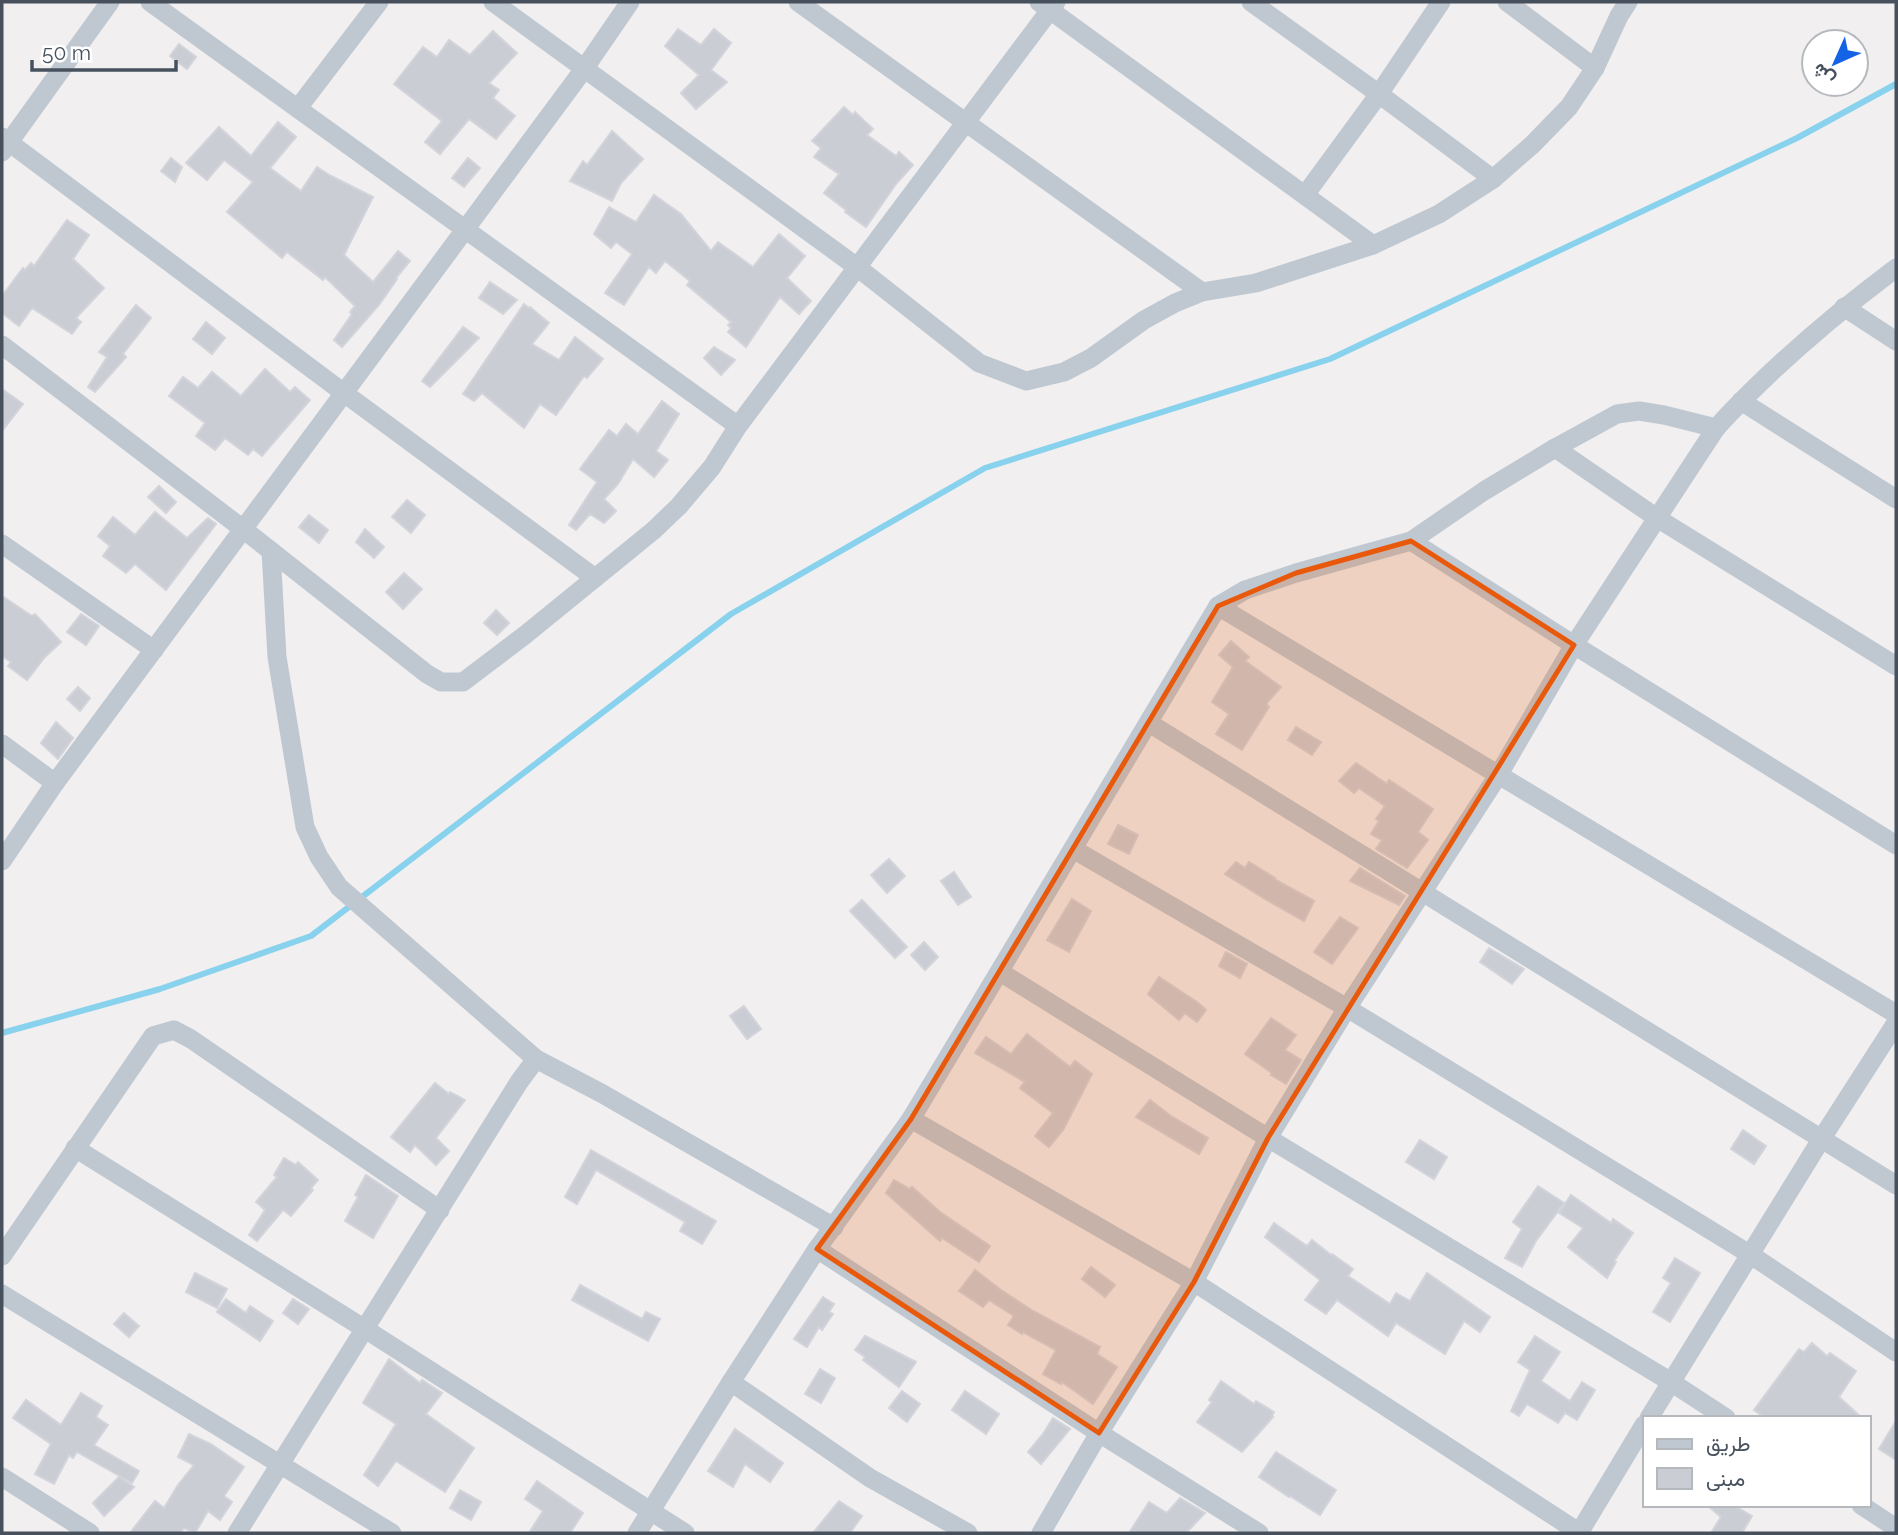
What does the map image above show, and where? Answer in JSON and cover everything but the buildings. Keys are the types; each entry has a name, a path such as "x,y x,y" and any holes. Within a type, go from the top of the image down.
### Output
{"street":[{"path":"110,2 4,144 595,578"},
{"path":"150,2 738,426"},
{"path":"298,108 379,2"},
{"path":"493,2 857,267 979,363 1026,381 1064,372 1091,359 1144,320 1202,292 1256,283 1373,245 1439,214 1493,179 1532,145 1569,107 1595,68 1628,2"},
{"path":"2,861 55,783 584,69 630,2"},
{"path":"798,2 1202,292"},
{"path":"1251,2 1493,179"},
{"path":"1306,195 1441,2"},
{"path":"1507,2 1595,68"},
{"path":"2,345 427,674 441,682 463,682 595,578 679,506 712,467 738,426 966,121 1048,5 1373,245"},
{"path":"1041,1533 1099,1433 1194,1282 1268,1138 1347,1008 1499,774 1574,645 1716,428 1741,401 1844,307 1896,268"},
{"path":"1844,307 1896,341"},
{"path":"1741,401 1896,499"},
{"path":"637,1533 817,1250 911,1119 1218,606 1245,590 1411,541 1484,491 1617,414 1639,411 1716,428"},
{"path":"1555,448 1657,518 1896,666"},
{"path":"1411,541 1896,845"},
{"path":"2,544 154,650"},
{"path":"271,551 279,670 305,827 319,857 339,887 536,1059 601,1093 834,1227"},
{"path":"1218,606 1896,1014"},
{"path":"1149,723 1896,1185"},
{"path":"2,744 55,783"},
{"path":"1073,849 1347,1008 1751,1255 1896,1352"},
{"path":"1000,972 1723,1416"},
{"path":"1650,1416 1896,1023"},
{"path":"2,1256 153,1036 174,1030 202,1046 440,1210"},
{"path":"237,1533 519,1082 536,1059"},
{"path":"911,1119 1194,1282 1579,1533 1643,1427"},
{"path":"75,1148 685,1533"},
{"path":"817,1250 1259,1533"},
{"path":"2,1294 392,1533"},
{"path":"732,1382 870,1478 968,1533"},
{"path":"2,1477 90,1533"},
{"path":"1864,1507 1896,1528"}],"highlighted area":[{"path":"1411,541 1574,645 1268,1138 1194,1282 1099,1433 817,1249 911,1119 1218,606 1296,573"}],"waterway":[{"path":"2,1033 160,989 311,936 731,614 985,468 1330,359 1797,138 1896,84"}]}
